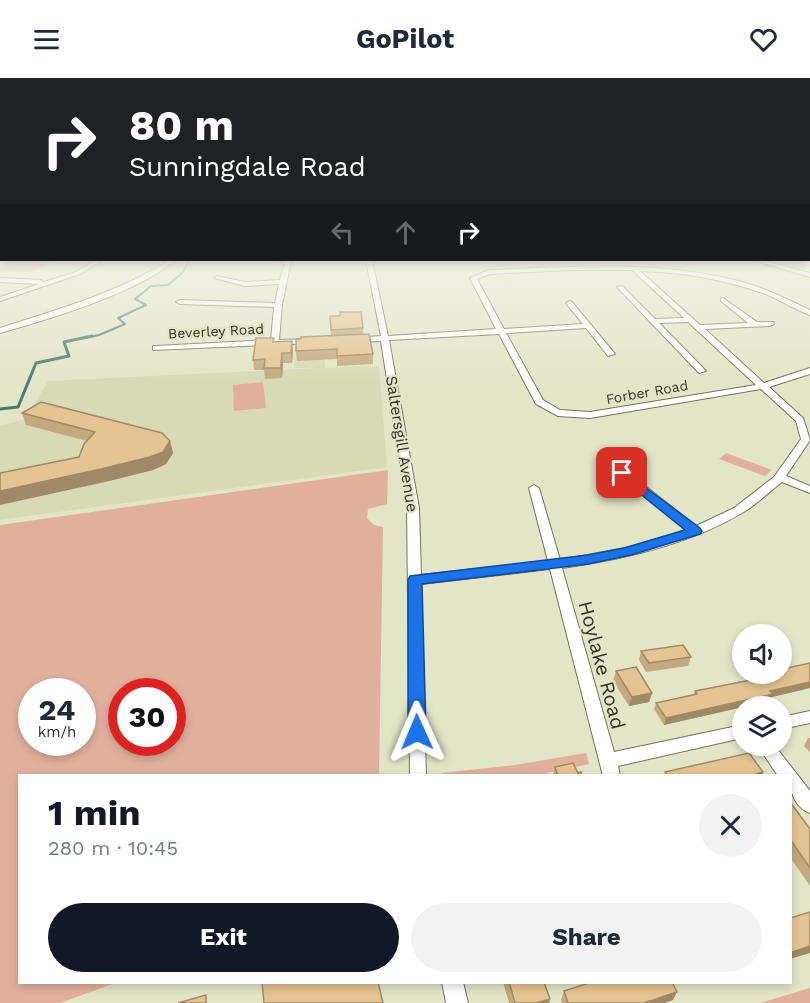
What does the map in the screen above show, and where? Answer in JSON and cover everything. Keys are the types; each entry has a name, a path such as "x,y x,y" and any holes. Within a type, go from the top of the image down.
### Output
{"street":[{"path":"0,331 101,296"},
{"path":"275,342 280,296"},
{"name":"Saltersgill Avenue","path":"376,296 411,490 418,774"},
{"path":"482,296 500,331"},
{"path":"629,296 702,371"},
{"path":"415,580 553,564 626,552 695,531 744,507 781,478 806,439 806,425 664,296"},
{"path":"775,296 810,313"},
{"path":"712,303 725,301 754,324"},
{"path":"180,302 278,304"},
{"path":"570,303 611,354"},
{"path":"654,321 690,320"},
{"path":"698,327 770,324"},
{"path":"347,340 588,326"},
{"name":"Forber Road","path":"500,331 539,402 558,413 590,415 763,386 810,371"},
{"name":"Beverley Road","path":"156,348 316,341"},
{"path":"622,473 695,531"},
{"path":"781,478 810,489"},
{"name":"Hoylake Road","path":"534,488 609,768"},
{"path":"792,721 810,717"},
{"path":"609,768 732,735"},
{"path":"773,756 787,774"},
{"path":"792,781 810,805"},
{"path":"452,984 457,1003"}],"shaded area":[{"path":"325,343 325,368 379,366 387,467 0,520 0,426 26,419 48,381 320,368 294,368 296,344"},
{"path":"263,382 266,408 234,411 233,385"},
{"path":"726,453 772,470 765,476 719,459"},
{"path":"388,470 387,504 368,509 367,518 374,525 383,527 379,774 18,774 18,984 112,984 60,1003 0,1003 0,525"},
{"path":"586,753 589,764 543,774 442,774"},
{"path":"810,988 810,1003 760,1003"}],"building":[{"path":"340,312 361,312 363,328 331,330 330,316 340,316"},
{"path":"369,334 373,354 337,356 337,349 296,351 296,339 301,339 301,337"},
{"path":"256,338 274,338 273,342 292,341 291,353 282,353 281,368 264,368 265,359 253,360"},
{"path":"41,402 162,433 170,441 163,452 150,457 0,491 0,473 79,457 84,444 95,432 22,413"},
{"path":"683,645 691,657 649,663 641,651"},
{"path":"810,663 810,682 770,691 773,694 764,696 732,696 732,703 666,718 656,703 697,694 695,691 732,684 792,684 792,667"},
{"path":"636,667 652,693 632,697 616,671"},
{"path":"736,756 751,756 763,772 756,774 666,774 665,772"},
{"path":"573,763 578,773 582,774 557,774 555,767"},
{"path":"792,805 810,829 810,868 792,842"},
{"path":"810,912 810,946 792,952 792,917"},
{"path":"262,984 378,984 383,1003 264,1003"},
{"path":"510,984 545,984 550,999 536,1003 515,1003"},
{"path":"586,984 673,984 677,992 644,1003 568,1003 564,991"},
{"path":"206,995 206,1003 178,1003"}],"waterway":[{"path":"85,338 125,324 118,318 146,305 135,299 138,296"},
{"path":"0,409 18,407 36,363 69,356 64,342 92,336"}],"route":[{"path":"417,732 415,580 588,559 626,552 695,531 622,473"}]}
